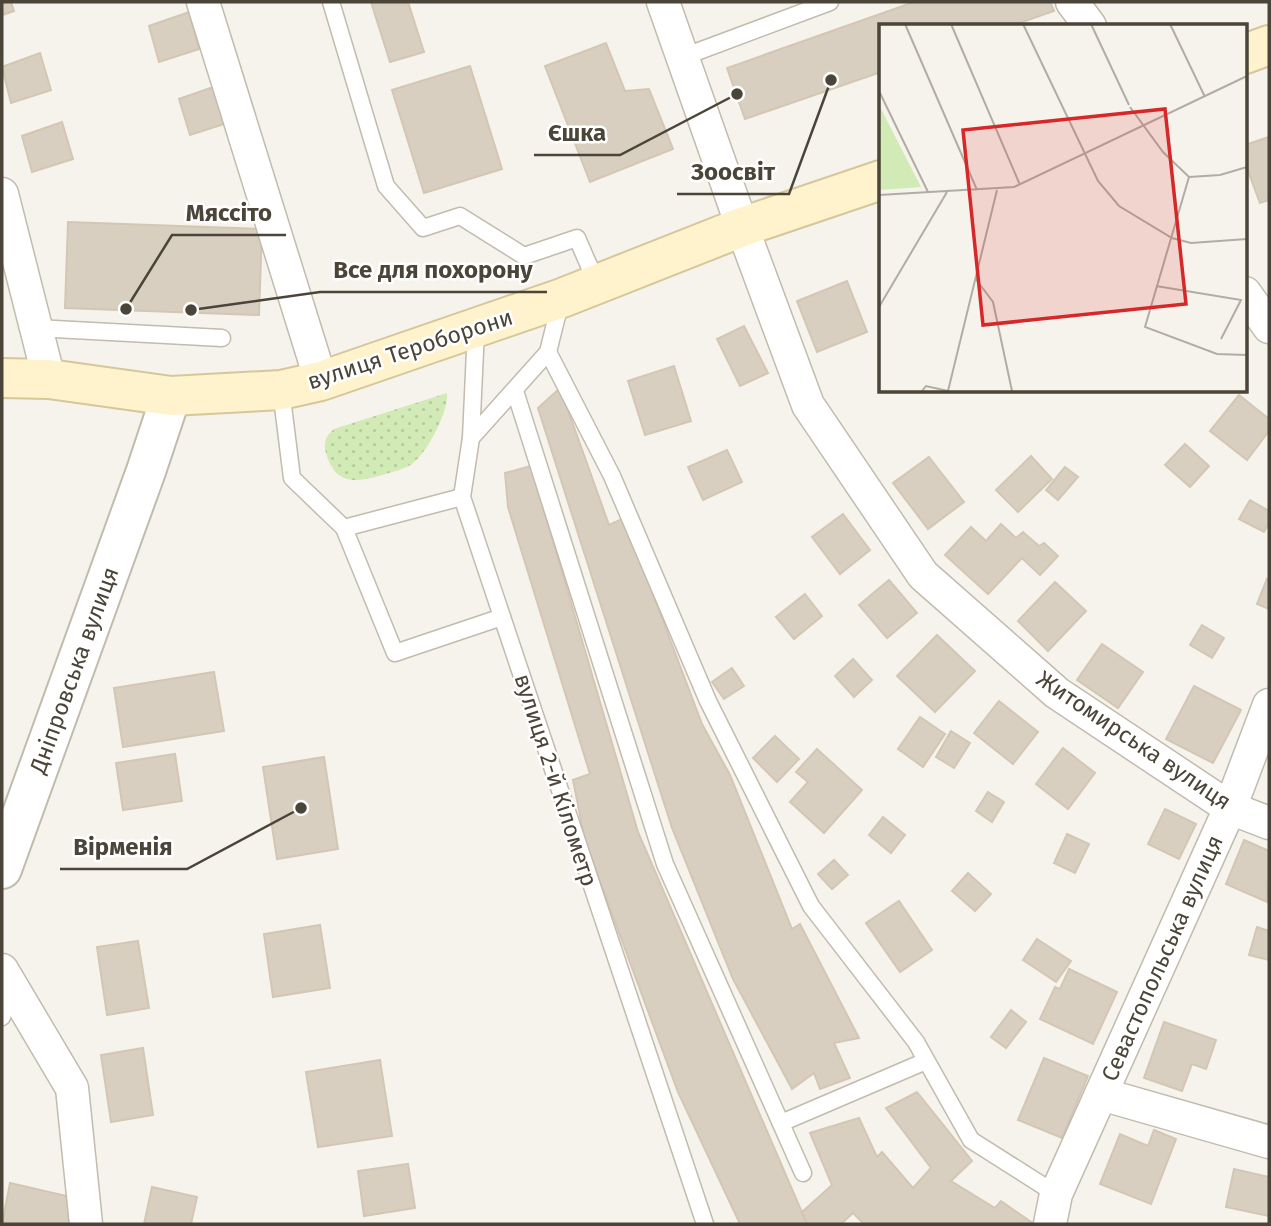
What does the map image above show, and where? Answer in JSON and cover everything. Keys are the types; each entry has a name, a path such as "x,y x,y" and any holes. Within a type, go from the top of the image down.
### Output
{"main road":[{"path":"1246,54 1269,45"},
{"name":"вулиця Тероборони","path":"2,378 49,379 171,396 281,390 321,381 476,329 742,227 879,181"}],"street":[{"path":"203,2 321,381"},
{"name":"Житомирська вулиця","path":"663,2 808,405 923,575 1057,693 1230,808 1269,823"},
{"path":"1072,2 1088,24"},
{"path":"2,194 49,379"},
{"path":"1246,294 1269,327"},
{"name":"Дніпровська вулиця","path":"2,869 171,396"},
{"name":"Севастопольська вулиця","path":"1050,1224 1056,1194 1230,808 1269,705"},
{"path":"7,978 72,1088 86,1224"},
{"name":"Севастопольська вулиця","path":"1101,1094 1269,1142"}],"lane":[{"path":"331,2 386,186 423,228 460,216 524,256 577,237 597,284"},
{"path":"683,57 830,2"},
{"path":"471,438 548,352 562,298"},
{"path":"36,328 222,338"},
{"name":"вулиця 2-й Кілометр","path":"476,329 471,438 462,497 705,1224"},
{"path":"548,352 612,476 708,701 811,905 916,1041 971,1140 1056,1194"},
{"path":"281,390 292,478 344,528 395,653 502,617"},
{"path":"515,391 665,864 803,1173"},
{"path":"344,528 462,497"},
{"path":"2,1017 7,978"},
{"path":"780,1124 926,1061"}],"green space":[{"path":"447,393 447,401 436,431 412,464 397,471 355,480 347,479 335,471 325,446 327,437 334,429"}],"building":[{"path":"2,2 11,2 14,11 2,15"},
{"path":"371,2 408,2 424,52 390,62"},
{"path":"914,2 1050,2 1054,11 1017,24 879,24 879,73 745,119 727,68"},
{"path":"189,12 199,49 159,62 149,26"},
{"path":"606,43 625,91 649,89 673,149 590,182 545,66"},
{"path":"40,53 51,90 11,103 2,67"},
{"path":"470,66 502,169 424,193 392,90"},
{"path":"219,85 230,122 190,135 179,99"},
{"path":"62,122 73,159 32,172 22,136"},
{"path":"1269,137 1269,200 1260,203 1246,166 1246,145"},
{"path":"68,222 262,229 259,315 65,308"},
{"path":"847,281 867,332 817,352 797,301"},
{"path":"744,326 768,373 740,386 717,339"},
{"path":"674,366 691,421 645,435 628,381"},
{"path":"560,388 609,525 624,518 702,724 730,775 792,929 800,924 859,1038 834,1043 850,1078 820,1089 814,1073 792,1089 733,979 672,828 538,408"},
{"path":"1239,395 1269,419 1269,431 1247,460 1210,431"},
{"path":"1185,444 1209,466 1190,487 1165,465"},
{"path":"727,450 742,482 703,500 688,467"},
{"path":"1031,456 1052,479 1018,512 996,490"},
{"path":"929,457 964,502 928,529 893,483"},
{"path":"531,466 638,832 807,1224 740,1224 678,1092 585,841 573,780 590,774 508,507 505,473"},
{"path":"1065,467 1078,477 1058,500 1046,490"},
{"path":"1250,500 1269,511 1269,522 1264,532 1239,519"},
{"path":"843,514 870,550 840,574 812,537"},
{"path":"1001,524 1016,538 1023,532 1039,546 1044,543 1058,556 1040,575 1022,558 988,594 945,555 971,527 986,541"},
{"path":"1267,579 1269,580 1269,609 1257,604"},
{"path":"889,580 917,613 887,638 859,605"},
{"path":"1055,582 1086,611 1048,651 1018,621"},
{"path":"805,594 822,616 794,639 776,617"},
{"path":"1202,625 1224,638 1212,658 1190,645"},
{"path":"937,635 975,671 935,712 897,676"},
{"path":"1102,644 1143,672 1118,708 1077,680"},
{"path":"853,659 872,680 854,697 835,676"},
{"path":"732,668 744,686 724,699 712,682"},
{"path":"214,672 224,731 123,747 114,688"},
{"path":"1194,686 1241,710 1213,763 1166,739"},
{"path":"999,701 1038,732 1013,764 974,733"},
{"path":"920,717 945,734 923,767 898,749"},
{"path":"951,731 970,743 954,768 936,757"},
{"path":"775,736 799,759 777,782 753,758"},
{"path":"1063,748 1095,773 1068,809 1036,784"},
{"path":"817,749 862,790 824,833 790,802 808,782 796,772"},
{"path":"175,754 182,801 123,810 116,763"},
{"path":"324,757 338,849 277,859 263,767"},
{"path":"988,792 1004,802 992,822 976,811"},
{"path":"1165,809 1196,824 1179,859 1148,844"},
{"path":"883,817 905,835 891,853 869,835"},
{"path":"1067,834 1089,844 1075,873 1054,863"},
{"path":"1244,840 1269,851 1267,902 1226,884"},
{"path":"834,860 848,875 832,889 818,874"},
{"path":"968,873 991,894 975,911 952,891"},
{"path":"899,901 932,950 900,972 866,923"},
{"path":"320,925 330,988 273,997 264,934"},
{"path":"1257,927 1269,931 1269,960 1249,955"},
{"path":"1037,939 1071,961 1056,982 1023,960"},
{"path":"138,941 149,1008 107,1015 97,947"},
{"path":"1069,969 1117,992 1093,1044 1040,1019 1055,987 1060,989"},
{"path":"1011,1010 1026,1022 1006,1048 991,1037"},
{"path":"1164,1022 1216,1040 1206,1069 1192,1064 1182,1091 1144,1078"},
{"path":"143,1048 153,1115 111,1122 101,1055"},
{"path":"1044,1058 1088,1076 1062,1138 1018,1120"},
{"path":"380,1060 392,1136 318,1147 306,1072"},
{"path":"917,1092 972,1161 951,1181 995,1208 1001,1201 1034,1224 864,1224 853,1213 841,1224 807,1224 802,1212 832,1185 810,1133 859,1118 877,1157 882,1152 913,1188 931,1168 886,1108"},
{"path":"1154,1130 1176,1139 1151,1204 1100,1184 1120,1134 1148,1146"},
{"path":"408,1164 415,1208 364,1216 358,1171"},
{"path":"1234,1169 1269,1177 1269,1216 1226,1207"},
{"path":"10,1183 75,1198 69,1224 2,1224"},
{"path":"152,1187 197,1197 191,1224 144,1224"}],"place":[{"name":"Зоосвіт","path":"831,80"},
{"name":"Єшка","path":"737,94"},
{"name":"Мяссіто","path":"126,309"},
{"name":"Все для похорону","path":"191,310"},
{"name":"Вірменія","path":"301,808"}]}
